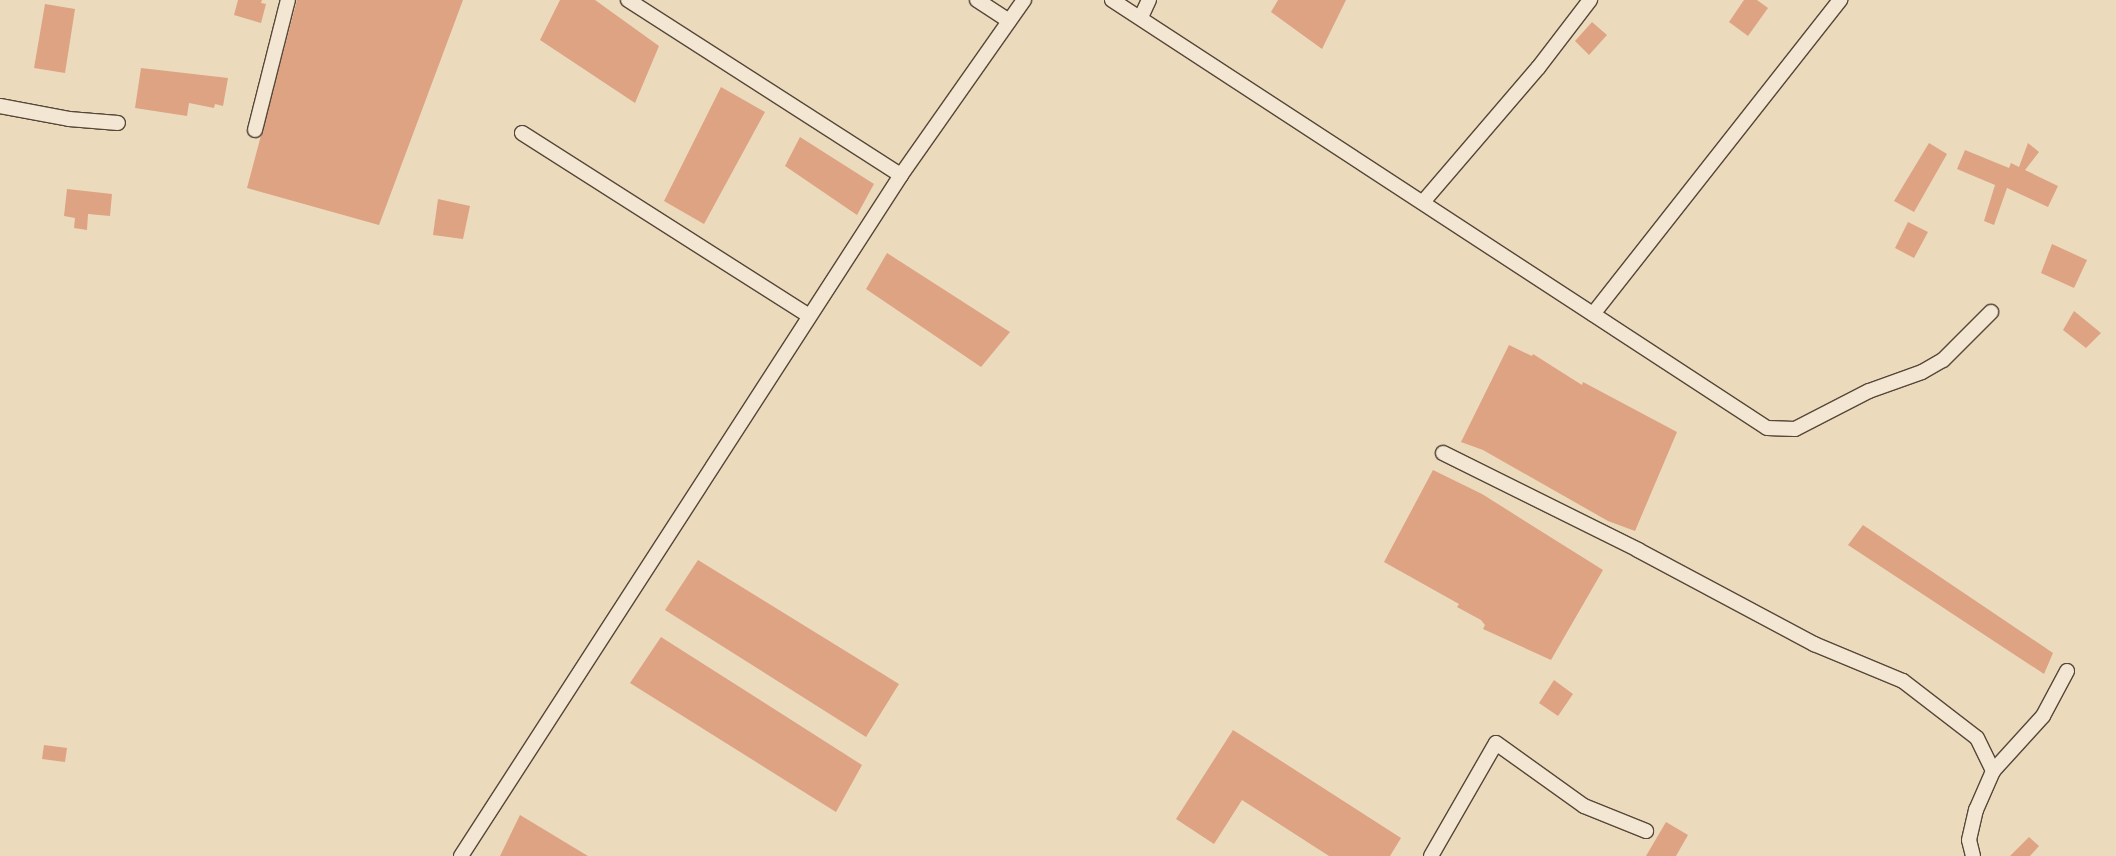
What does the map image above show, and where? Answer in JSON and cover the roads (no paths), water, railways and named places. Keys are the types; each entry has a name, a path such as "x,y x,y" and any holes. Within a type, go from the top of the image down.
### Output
{"street":[{"path":"256,130 288,0"},
{"path":"628,0 901,175"},
{"path":"977,0 1009,21"},
{"path":"460,856 901,175 1024,0"},
{"path":"1112,0 1141,17 1765,426 1782,430 1794,429 1869,391 1922,372 1943,360 1991,312"},
{"path":"1141,17 1149,0"},
{"path":"1423,202 1538,68 1590,0"},
{"path":"1593,314 1840,0"},
{"path":"0,106 69,119 118,122"},
{"path":"522,133 809,316"},
{"path":"1442,453 1638,550 1814,644 1903,681 1977,738 1993,771"},
{"path":"1973,856 1969,840 1976,810 1993,771 2043,716 2067,671"},
{"path":"1431,856 1496,743 1584,806 1646,831"}]}
